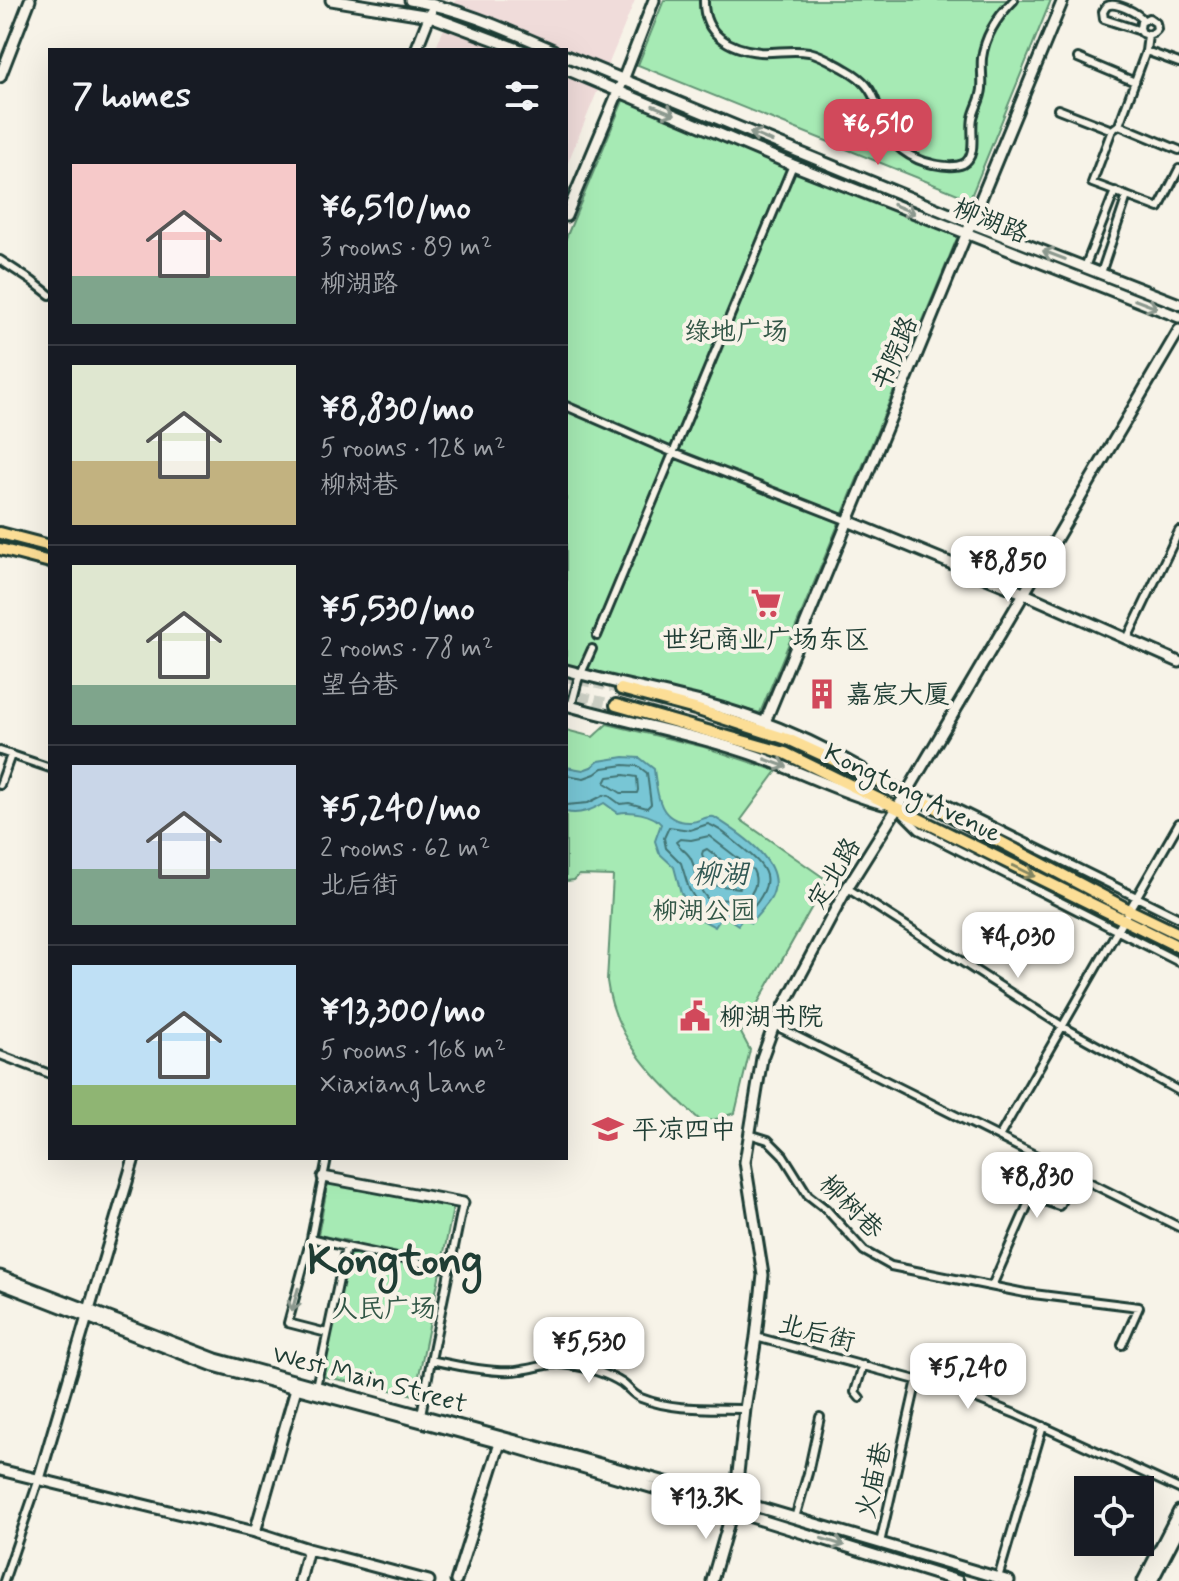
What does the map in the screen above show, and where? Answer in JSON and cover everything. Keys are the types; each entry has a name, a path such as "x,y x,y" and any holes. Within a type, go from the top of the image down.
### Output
{"main road":[{"path":"0,533 48,545"},
{"path":"0,549 48,561"},
{"name":"Kongtong Avenue","path":"621,689 790,740 931,805 1179,947"},
{"name":"Kongtong Avenue","path":"616,705 785,753 1126,915 1179,934"}],"street":[{"path":"0,77 30,0"},
{"path":"331,0 430,16 516,48"},
{"path":"410,0 435,2 548,48"},
{"path":"568,211 654,0"},
{"path":"704,0 704,15 709,26 730,44 759,52 808,52 827,58 865,81 877,103 882,125 896,145 920,161 944,166 961,165 967,161 973,141 972,121 982,92 982,58 995,23 1014,0"},
{"name":"书院路","path":"765,722 1063,0"},
{"path":"417,48 435,2"},
{"path":"1143,20 1138,13 1112,5 1103,12 1104,19 1148,35"},
{"path":"1143,20 1152,19 1157,26 1148,35"},
{"path":"1141,31 1143,20"},
{"path":"1148,35 1146,51 1119,125 1112,130 1092,183 1159,208 1179,169"},
{"path":"1146,51 1179,63"},
{"name":"柳湖路","path":"568,57 971,223 1179,303"},
{"path":"1078,58 1135,82"},
{"name":"柳湖路","path":"568,70 793,165 1179,317"},
{"path":"1058,109 1112,130"},
{"path":"1119,125 1179,150"},
{"path":"597,636 793,165"},
{"path":"1085,267 1115,191"},
{"path":"1101,273 1127,196"},
{"path":"0,260 48,294"},
{"name":"定北路","path":"712,1581 734,1506 763,1275 745,1162 762,1058 774,1025 847,888 898,809 1179,330"},
{"path":"568,407 674,453 1023,593 1179,662"},
{"path":"1127,639 1179,531"},
{"path":"592,649 569,706 746,752 853,796 898,809 919,830 1179,962"},
{"path":"568,671 705,703 765,722 822,746 906,794 939,800 1179,918"},
{"path":"0,751 48,767"},
{"path":"0,785 11,755"},
{"path":"999,1137 1179,823"},
{"path":"847,888 1062,1026 1179,1091"},
{"path":"774,1025 1179,1227"},
{"path":"0,1055 48,1073"},
{"name":"柳树巷","path":"749,1134 768,1140 783,1155 808,1195 826,1209 864,1251 891,1266 1025,1293 1139,1307 1122,1345"},
{"path":"4,1581 39,1479 133,1160"},
{"path":"327,1160 311,1238 288,1323 327,1333"},
{"path":"992,1286 1029,1202 1036,1198 1059,1206 1074,1174"},
{"path":"323,1177 463,1203 421,1418"},
{"path":"311,1238 449,1269"},
{"path":"316,1387 346,1247"},
{"name":"West Main Street","path":"0,1276 214,1366 421,1418 734,1506"},
{"name":"West Main Street","path":"0,1283 87,1314"},
{"name":"北后街","path":"756,1337 957,1391 1043,1426 1179,1489"},
{"path":"431,1360 480,1369 520,1371 537,1365 567,1364 611,1377 639,1397 660,1404 745,1409"},
{"path":"860,1398 855,1392 863,1365"},
{"name":"火庙巷","path":"880,1543 917,1380"},
{"path":"255,1532 297,1385"},
{"name":"West Main Street","path":"297,1385 316,1387 421,1418"},
{"path":"795,1518 820,1417"},
{"path":"734,1506 795,1518 1001,1580 1043,1426"},
{"path":"456,1581 501,1440"},
{"path":"0,1470 255,1532 429,1581"},
{"path":"734,1506 958,1581"},
{"path":"1143,1581 1179,1511"},
{"path":"1152,1581 1179,1529"},
{"path":"300,1581 308,1549"}],"shaded area":[{"path":"456,0 635,0 568,162 568,48 436,48"}],"green space":[{"path":"664,0 1051,0 970,199 638,65"},
{"name":"绿地广场","path":"624,98 958,236 760,713 568,665 568,233"},
{"name":"柳湖公园","path":"607,724 704,747 777,771 741,820 827,880 741,1033 750,1050 735,1113 703,1123 656,1077 619,1024 607,981 613,876 579,875 568,881 568,731 593,737"},
{"name":"人民广场","path":"328,1183 453,1208 415,1395 321,1376 349,1241 318,1235"}],"water":[{"name":"柳湖","path":"640,758 654,769 661,804 671,817 689,822 714,817 758,850 773,873 775,885 771,898 751,923 743,918 738,925 723,915 715,927 702,920 681,893 674,867 659,853 655,841 661,824 653,818 635,813 618,813 604,803 586,811 568,812 568,767 583,770 599,761"}],"tunnel":[{"path":"568,677 621,689"},
{"path":"568,693 616,705"}],"place":[{"name":"世纪商业广场东区","path":"766,603"},
{"name":"嘉宸大厦","path":"822,694"},
{"name":"柳湖书院","path":"695,1016"},
{"name":"平凉四中","path":"608,1129"}],"district":[{"name":"Kongtong","path":"395,1259"}]}
